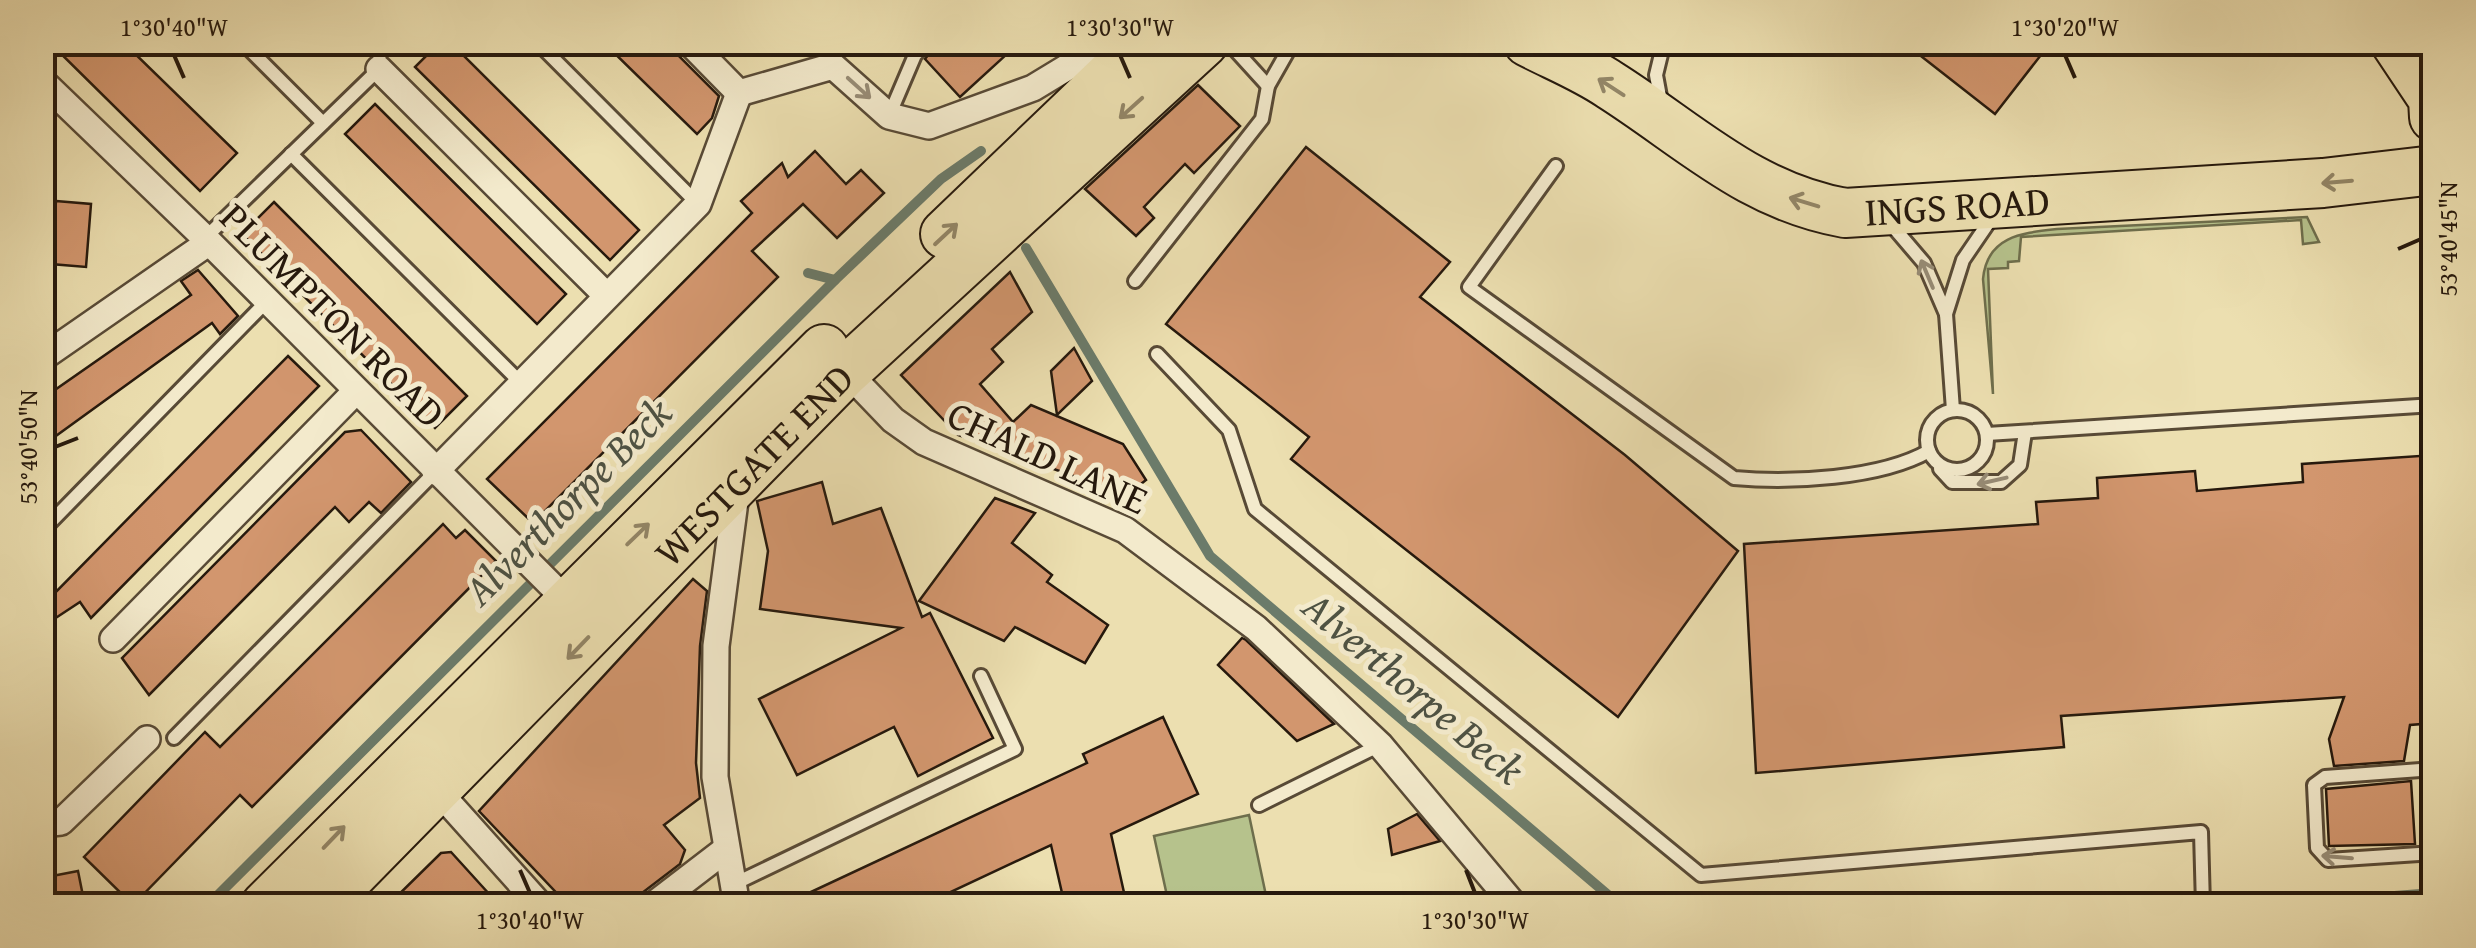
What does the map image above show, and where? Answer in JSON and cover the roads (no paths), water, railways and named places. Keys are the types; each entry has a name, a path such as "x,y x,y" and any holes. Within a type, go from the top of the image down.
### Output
{"highway":[{"name":"WESTGATE END","path":"265,906 564,598 724,474 846,372 1204,42"},
{"name":"INGS ROAD","path":"1528,42 1610,84 1687,142 1772,192 1829,210 1883,214 2428,171"},
{"path":"2395,42 2433,99 2428,171"},
{"name":"WESTGATE END","path":"322,906 646,578 724,474 844,328 1121,46"},
{"path":"564,598 646,578"}],"street":[{"path":"689,42 739,93"},
{"path":"739,93 834,66 889,116 929,126 1033,88 1121,46"},
{"path":"380,56 607,296"},
{"name":"PLUMPTON ROAD","path":"42,82 207,240 564,598"},
{"path":"435,472 698,204 739,93"},
{"path":"42,358 207,240"},
{"name":"CHALD LANE","path":"846,372 892,420 924,442 1125,530 1256,628 1380,745 1514,906"},
{"path":"113,639 356,391"},
{"path":"724,474 715,777 734,895"},
{"path":"42,824 60,822 146,739"},
{"path":"438,791 541,906"},
{"path":"652,906 725,850"}],"lane":[{"path":"242,42 323,123"},
{"path":"536,42 698,204"},
{"path":"889,116 914,55 928,42"},
{"path":"1228,42 1268,86"},
{"path":"1134,281 1262,119 1268,86 1293,42"},
{"path":"1664,42 1656,74 1662,104 1687,142"},
{"path":"207,240 323,123 380,56"},
{"path":"291,154 522,384"},
{"path":"1556,166 1469,286 1524,329 1734,478 1764,480 1884,469 1932,456"},
{"path":"1946,314 1963,260 1999,205"},
{"path":"1883,214 1924,262 1946,314 1953,410"},
{"path":"42,530 266,301"},
{"path":"1157,354 1229,430 1254,510 1701,875 2201,832 2202,906"},
{"path":"1987,434 2434,405"},
{"path":"1932,456 1948,469 1971,467 1984,455 1987,434 1977,418 1953,410 1934,420 1926,440 1932,456 1952,482 2001,482 2023,458 2026,432"},
{"path":"174,738 435,472"},
{"path":"734,895 1015,749 980,676"},
{"path":"1260,805 1380,745"},
{"path":"2434,769 2325,777 2314,785 2317,848 2328,860 2434,853"}],"waterway":[{"name":"Alverthorpe Beck","path":"207,906 835,280 941,179 981,151"},
{"name":"Alverthorpe Beck","path":"1026,248 1210,556 1621,906"},
{"path":"808,273 835,280"},
{"name":"Alverthorpe Beck","path":"2289,904 2434,893"}]}
